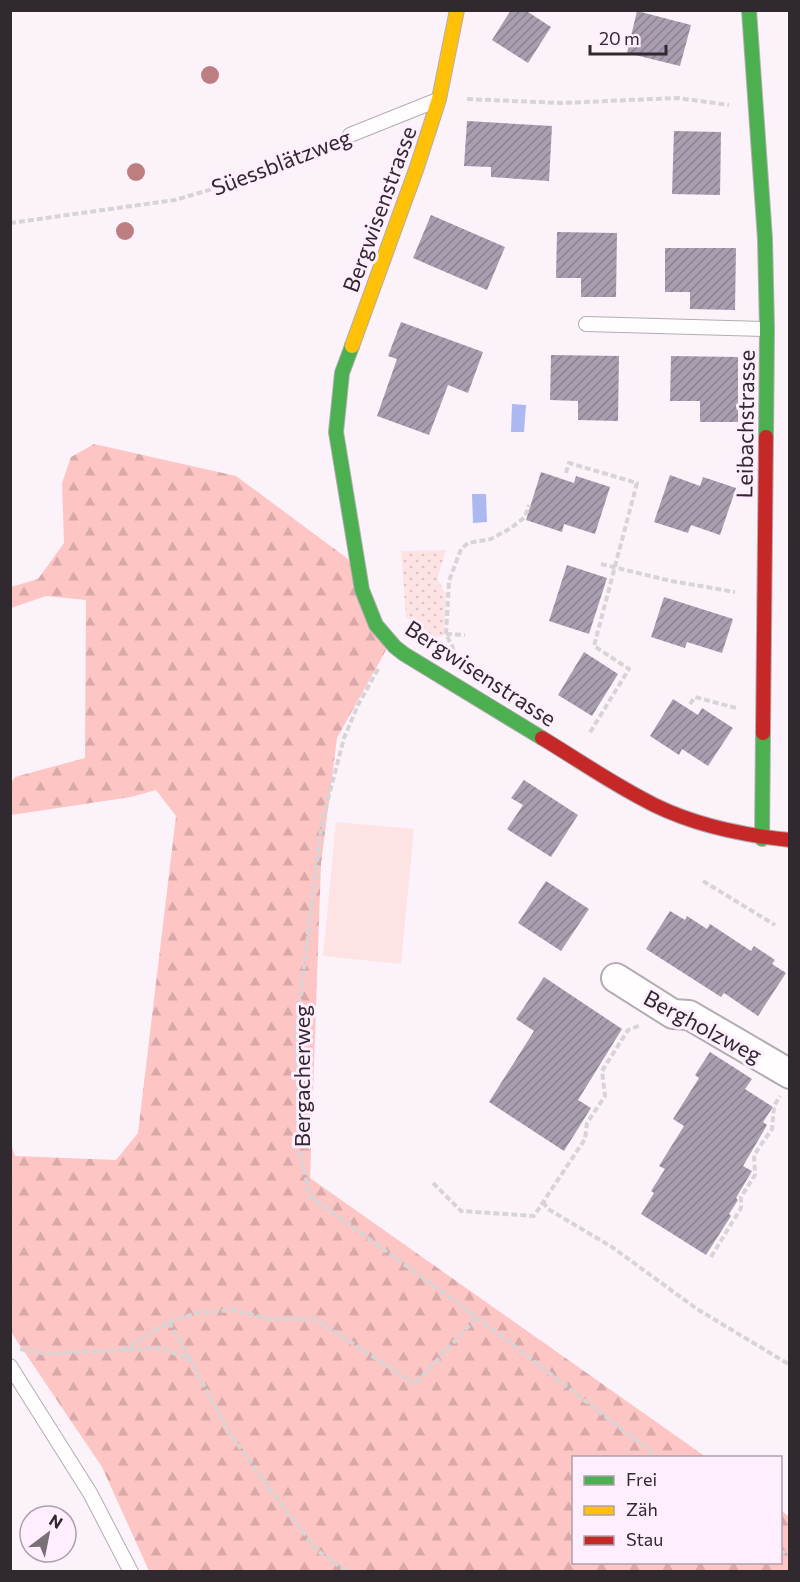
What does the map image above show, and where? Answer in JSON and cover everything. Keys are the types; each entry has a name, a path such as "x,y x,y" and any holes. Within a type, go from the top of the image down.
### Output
{"street":[{"name":"Bergwisenstrasse","path":"457,10 439,99 417,167 342,373 336,432 362,590 376,625 395,647 642,799 679,815 728,831 762,838 789,840"},
{"name":"Leibachstrasse","path":"749,10 765,239 767,329 762,838"},
{"name":"Bergholzweg","path":"616,978 673,1014 689,1016 787,1082"}],"lane":[{"name":"Süessblätzweg","path":"350,135 439,99"},
{"path":"586,324 767,329"},
{"path":"10,1366 90,1493 130,1572"}],"path":[{"path":"439,99 561,103 678,98 756,110"},
{"name":"Süessblätzweg","path":"10,223 176,200 253,177 350,135"},
{"path":"566,473 569,463 637,483 594,646 629,669 575,758"},
{"path":"440,675 453,648 446,634 449,581 461,549 468,543 491,539 511,528 525,517 530,504"},
{"path":"601,564 671,581 730,591"},
{"path":"446,634 465,635"},
{"name":"Bergacherweg","path":"395,647 380,666 358,705 344,738 322,822 296,1033 298,1144 310,1196 477,1317 657,1456"},
{"path":"690,704 695,697 733,707"},
{"path":"703,881 775,925"},
{"path":"433,1183 461,1211 534,1216 585,1139 587,1123 605,1096 602,1071 628,1030 673,1014"},
{"path":"711,1257 741,1208 741,1197 755,1174 754,1155 772,1129 774,1106 787,1082"},
{"path":"543,1202 548,1209 557,1212 612,1247 680,1298 789,1365"},
{"path":"122,1350 169,1322 196,1313 232,1310 270,1319 315,1319 415,1384 477,1317"},
{"path":"169,1322 228,1431 318,1551 348,1572"},
{"path":"10,1347 47,1354 160,1348 190,1359"}],"shaded area":[{"path":"446,550 437,579 446,594 444,636 434,637 406,617 401,551"},
{"path":"336,822 414,829 401,964 323,956"}],"green space":[{"path":"94,444 236,476 348,559 386,650 337,738 321,864 310,1178 705,1456 572,1456 572,1564 782,1564 782,1511 789,1517 789,1571 149,1571 102,1467 11,1332 10,1141 15,1156 116,1160 138,1133 176,816 156,790 131,797 11,815 11,783 15,777 85,758 86,600 46,596 11,608 11,587 38,579 64,543 62,483 71,457"}],"water":[{"path":"512,404 526,405 524,432 511,432"},
{"path":"472,494 486,494 487,522 473,523"}],"building":[{"path":"511,10 525,10 551,27 528,63 492,40"},
{"path":"637,11 691,25 680,66 627,53"},
{"path":"467,121 552,126 549,181 491,177 491,167 464,166"},
{"path":"674,131 721,132 720,195 672,194"},
{"path":"431,215 505,247 487,290 413,258"},
{"path":"557,232 617,233 616,297 581,297 581,278 556,278"},
{"path":"665,248 736,248 735,310 690,309 690,292 665,292"},
{"path":"401,322 483,352 468,393 448,385 429,435 377,416 397,359 388,356"},
{"path":"551,355 619,356 618,421 578,420 578,401 550,400"},
{"path":"671,356 738,357 738,422 700,422 700,401 670,401"},
{"path":"541,472 574,483 576,476 610,487 595,534 564,524 562,532 526,520"},
{"path":"670,475 700,486 703,477 736,488 720,535 691,525 688,533 654,522"},
{"path":"567,565 607,578 589,634 549,621"},
{"path":"664,597 733,619 722,653 687,642 685,648 651,637"},
{"path":"584,652 618,674 592,716 558,695"},
{"path":"673,699 698,715 702,708 733,728 708,766 682,749 679,755 650,736"},
{"path":"524,780 578,815 551,857 507,829 523,805 511,798"},
{"path":"546,881 589,909 561,951 518,923"},
{"path":"670,911 685,920 687,916 707,929 710,924 751,951 754,946 775,960 772,964 786,973 758,1016 724,993 721,997 646,949"},
{"path":"544,977 622,1029 578,1100 591,1108 564,1151 489,1102 534,1031 516,1019"},
{"path":"710,1052 752,1079 745,1089 773,1107 763,1122 767,1125 743,1166 752,1171 736,1198 738,1200 729,1214 731,1216 706,1255 641,1214 654,1193 651,1191 665,1169 659,1166 684,1126 673,1119 699,1078 695,1075"}],"traffic: fast":[{"path":"749,10 765,239 766,437"},
{"path":"352,346 342,373 336,432 362,590 376,625 404,654 542,738"},
{"path":"762,839 763,733"}],"traffic: slow":[{"path":"352,346 417,167 439,99 457,10"}],"traffic: jam":[{"path":"763,733 766,437"},
{"path":"542,738 658,807 694,821 732,831 790,840"}]}
